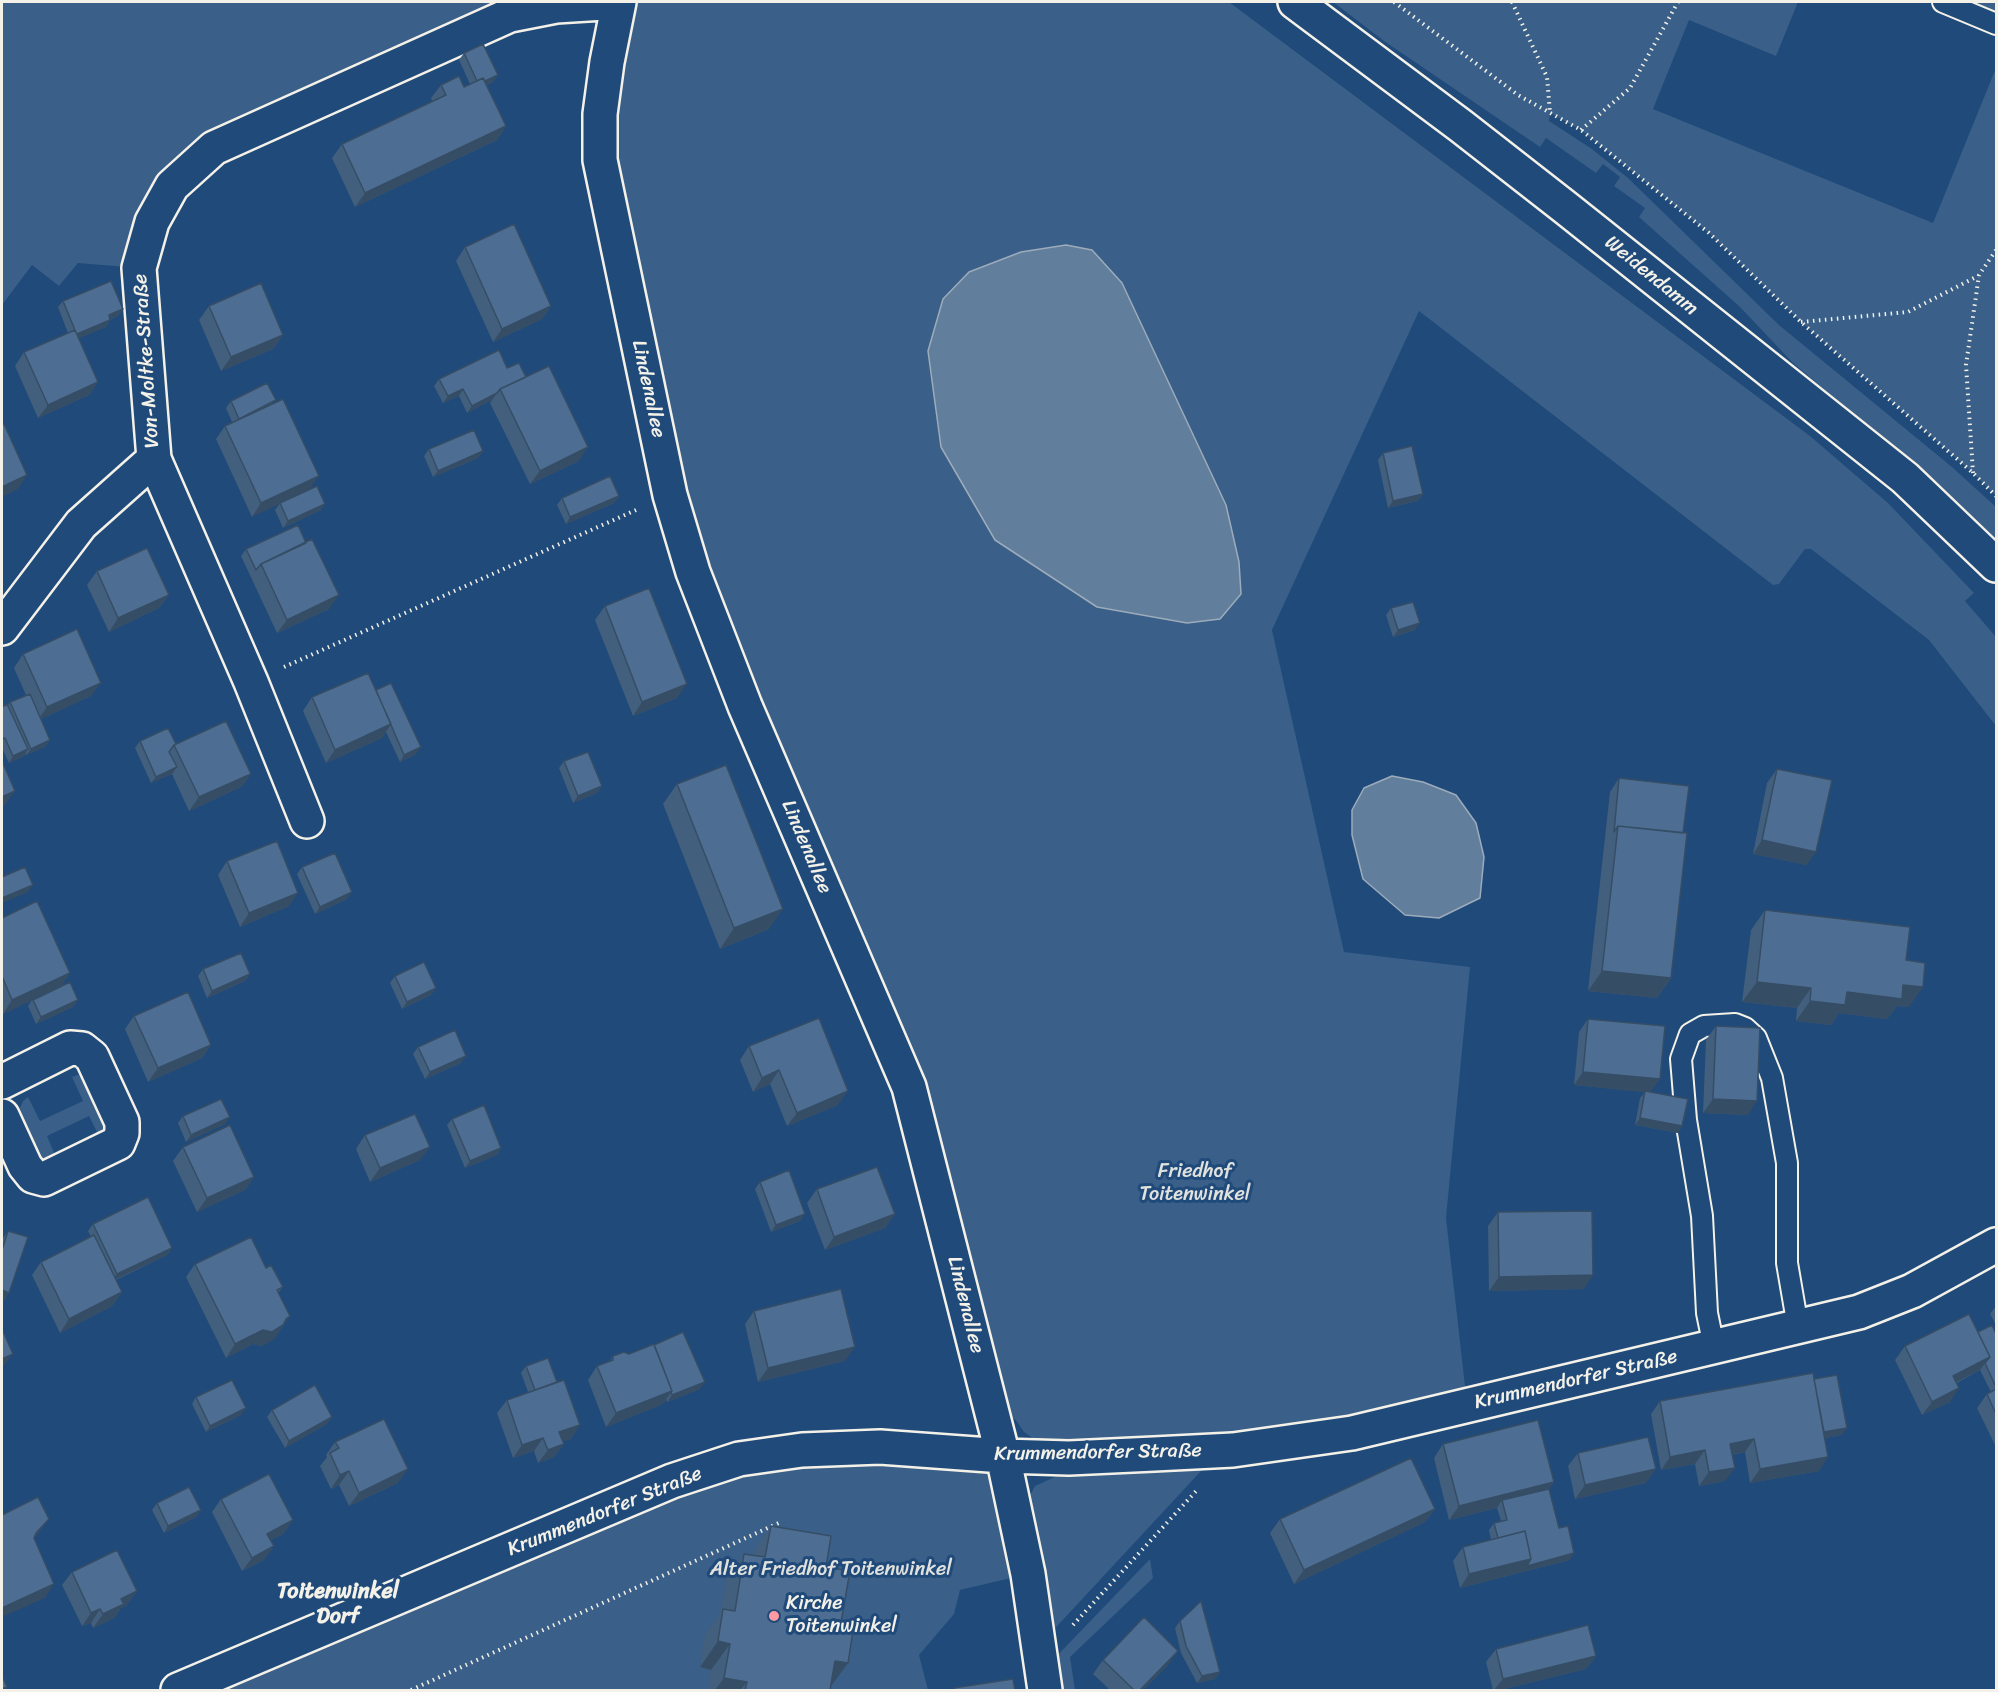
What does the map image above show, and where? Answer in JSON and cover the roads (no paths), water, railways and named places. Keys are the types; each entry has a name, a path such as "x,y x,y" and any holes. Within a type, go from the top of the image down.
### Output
{"street":[{"name":"Weidendamm","path":"1295,2 1540,188 1896,471 1996,565"},
{"name":"Von-Moltke-Straße","path":"308,821 251,682 154,459 139,268 152,222 172,186 214,148 510,15 556,6 604,3 617,6"},
{"name":"Lindenallee","path":"617,6 600,114 600,160 670,495 693,572 745,706 909,1087 1003,1456 1028,1574 1046,1690"},
{"path":"2,628 81,524 154,459"},
{"path":"2,1082 70,1048 82,1049 92,1058 122,1122 122,1133 118,1143 44,1179 33,1176 25,1166 2,1116"},
{"name":"Krummendorfer Straße","path":"178,1690 672,1481 739,1460 802,1450 880,1447 1003,1456 1069,1458 1233,1450 1352,1433 1859,1312 1912,1291 1996,1245"}],"lane":[{"path":"1943,2 1996,24"},
{"path":"1714,1347 1707,1313 1702,1216 1686,1120 1681,1059 1690,1034 1704,1026 1735,1024 1745,1028 1756,1038 1772,1078 1787,1163 1787,1263 1798,1327"}],"place":[{"name":"Kirche Toitenwinkel","path":"774,1616"}],"district":[{"name":"Toitenwinkel Dorf","path":"338,1604"}],"park label":[{"name":"Friedhof Toitenwinkel","path":"1195,1184"},
{"name":"Alter Friedhof Toitenwinkel","path":"831,1570"}]}
